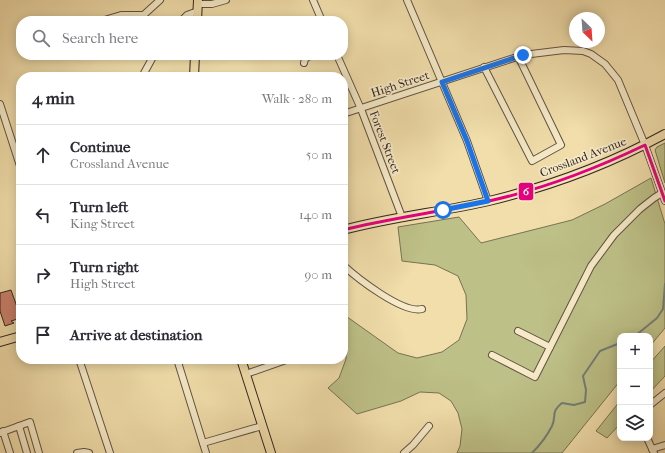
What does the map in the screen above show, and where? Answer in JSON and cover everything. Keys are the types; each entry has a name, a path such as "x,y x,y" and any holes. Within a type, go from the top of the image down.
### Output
{"main road":[{"path":"197,16 198,5"},
{"path":"194,72 195,60"},
{"name":"Crossland Avenue","path":"348,229 381,220 488,201 541,186 611,161 665,134"},
{"path":"0,342 16,337"},
{"path":"243,364 271,453"}],"street":[{"path":"118,16 143,15 160,0"},
{"path":"186,16 198,5 212,4 226,0"},
{"path":"313,0 320,16"},
{"path":"407,0 467,141 488,201"},
{"name":"High Street","path":"348,112 518,56 550,51 574,50 591,54 611,69 618,80 645,145 665,201"},
{"path":"484,67 532,161 562,145 518,56"},
{"path":"145,72 151,60"},
{"name":"Forest Street","path":"339,60 344,72"},
{"name":"Forest Street","path":"348,80 402,217"},
{"path":"0,104 16,154"},
{"path":"492,355 535,377 591,266 614,235 640,209 662,193"},
{"path":"348,269 365,283 397,303 412,310 422,309"},
{"path":"518,331 550,347"},
{"path":"81,364 110,453"},
{"path":"179,364 206,453"},
{"path":"246,374 275,364"},
{"path":"653,403 665,393"},
{"path":"10,453 2,432 30,422 39,453"},
{"path":"19,426 27,453"},
{"path":"203,443 262,426"},
{"path":"404,453 414,445 429,426"},
{"path":"648,441 653,451 665,445"},
{"path":"77,453 89,453"}],"green space":[{"path":"665,143 665,183 655,150 657,147"},
{"path":"651,178 665,224 665,328 653,342 653,333 617,333 617,385 562,453 457,453 460,446 462,429 458,413 451,401 439,393 420,392 401,401 357,414 328,388 339,378 344,364 348,364 348,318 398,353 417,358 442,352 459,340 467,319 466,295 458,276 435,265 402,261 398,227 459,217 481,243 572,220 605,204"},
{"path":"665,346 665,376 653,389 653,369 653,360"},
{"path":"617,405 617,427 607,438 596,431"}],"building":[{"path":"11,290 16,304 16,320 11,321 14,323 5,326 0,311 0,293"}],"waterway":[{"path":"639,333 657,318 663,309 665,284"},
{"path":"532,453 550,430 558,406 562,403 574,405 585,402 586,390 583,376 600,351 617,344"}],"transit line":[{"name":"6","path":"348,229 471,205 529,191 588,170 645,145 665,201"}],"route":[{"path":"443,210 488,201 467,141 442,82 523,55"}]}
